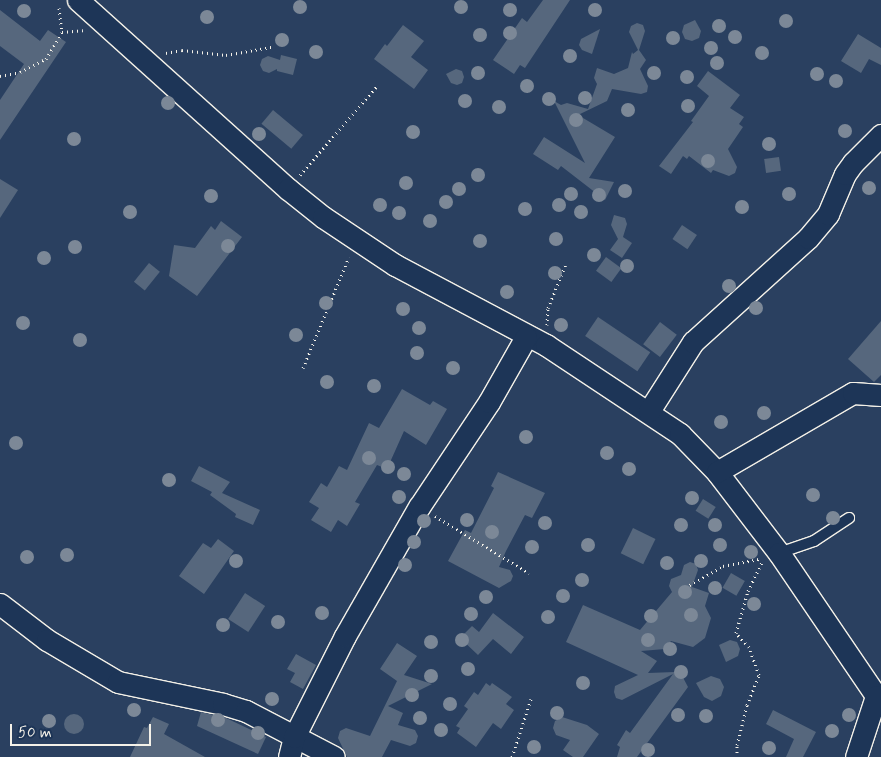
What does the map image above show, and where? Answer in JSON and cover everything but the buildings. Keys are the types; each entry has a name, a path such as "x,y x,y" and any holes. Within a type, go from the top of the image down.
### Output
{"street":[{"path":"68,2 109,27 288,188 323,217 395,265 546,345 649,411 680,434 718,472 779,553 878,699 856,757"},
{"path":"649,411 693,342 808,238 828,214 845,174 853,163 881,135"},
{"path":"292,747 345,636 419,507 489,402 526,336"},
{"path":"718,472 853,394 881,395"},
{"path":"0,604 47,640 118,682 223,704 246,711 292,747 334,757"}],"lane":[{"path":"779,553 814,541 849,518"}],"path":[{"path":"0,76 20,72 46,59 62,32 68,2"},
{"path":"62,32 109,27"},
{"path":"141,56 182,50 226,55 271,47"},
{"path":"288,188 378,85"},
{"path":"303,368 357,238"},
{"path":"546,345 548,308 566,264"},
{"path":"419,507 529,573"},
{"path":"681,590 723,566 763,559 748,591 736,633 748,647 759,675 747,704 737,745 737,757"},
{"path":"512,757 531,699"}]}
